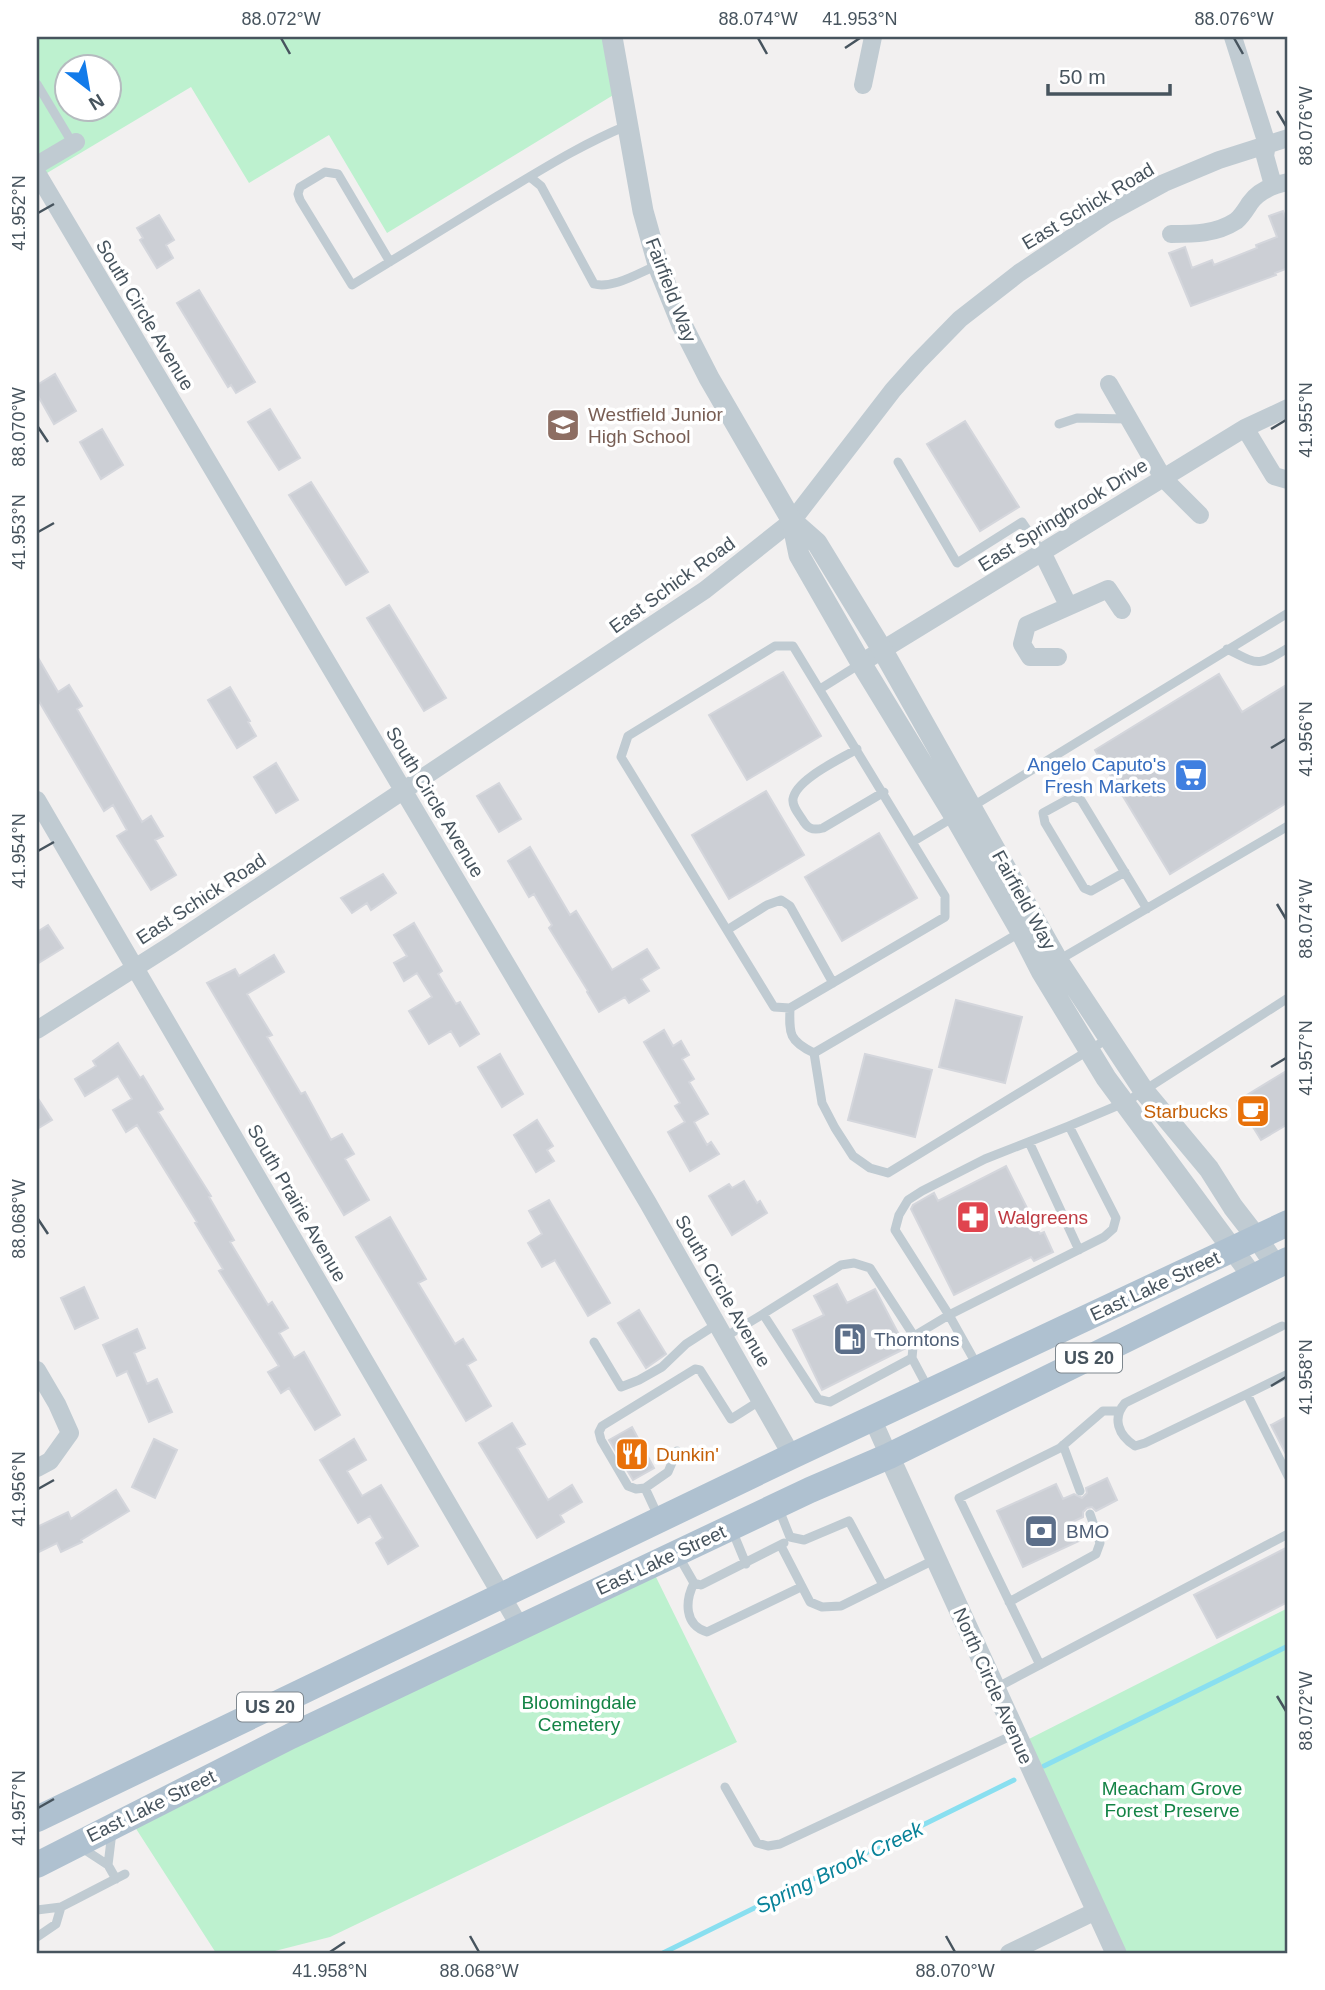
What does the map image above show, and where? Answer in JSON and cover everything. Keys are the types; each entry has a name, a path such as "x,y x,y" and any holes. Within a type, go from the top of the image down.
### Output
{"main road":[{"name":"East Lake Street","path":"37,1819 792,1456 1288,1223"},
{"name":"East Lake Street","path":"37,1864 291,1736 731,1527 889,1456 1272,1268"}],"street":[{"name":"Fairfield Way","path":"612,37 642,211 658,264 682,325 709,379 792,521 817,543 883,652 964,812 1030,928 1089,1050 1106,1078 1135,1096 1209,1169 1257,1238 1272,1268"},
{"path":"863,85 873,37"},
{"path":"1171,234 1202,234 1222,229 1239,219 1253,199 1280,183 1265,156 1267,144 1233,37"},
{"name":"East Schick Road","path":"37,1030 135,968 705,590 792,521 893,390 960,319 1019,272 1107,214 1164,183 1219,160 1288,138"},
{"path":"37,165 75,143"},
{"name":"South Circle Avenue","path":"37,173 404,790 792,1456"},
{"path":"1109,384 1163,478 1200,514"},
{"name":"East Springbrook Drive","path":"861,663 883,652 1245,428 1288,408"},
{"path":"1245,428 1274,476 1288,480"},
{"name":"Fairfield Way","path":"792,521 799,555 861,663 964,812"},
{"path":"1042,552 1068,605"},
{"path":"1058,657 1030,657 1022,644 1027,625 1108,589 1122,610"},
{"name":"South Prairie Avenue","path":"37,800 520,1627"},
{"name":"Fairfield Way","path":"1050,966 1110,1038 1135,1096 1231,1250 1272,1268"},
{"path":"37,1370 75,1433 50,1461 37,1468"},
{"name":"North Circle Avenue","path":"872,1419 1116,1953"},
{"path":"1009,1953 1096,1911"}],"lane":[{"path":"37,84 75,143"},
{"path":"390,262 338,174 325,172 300,187 300,200 352,285 390,262 530,177 584,144 626,126"},
{"path":"530,177 541,186 594,284 612,284 658,264"},
{"path":"1059,424 1077,418 1129,419"},
{"path":"898,462 957,563 1022,522 1042,552"},
{"path":"914,841 1288,612"},
{"path":"775,646 793,646 820,689 945,896 945,917 790,1008 774,1007 621,757 628,736 775,646"},
{"path":"1227,649 1256,663 1266,662 1288,648"},
{"path":"820,689 861,663"},
{"path":"857,749 808,778 793,796 793,803 806,827 816,830 823,828 884,792"},
{"path":"1125,872 1091,891 1084,888 1045,823 1043,813 1074,796 1081,800 1125,872 1147,909"},
{"path":"1050,966 1288,826"},
{"path":"727,930 767,905 781,900 790,906 833,982"},
{"path":"814,1052 1030,928"},
{"path":"979,1368 895,1230 899,1215 908,1199 985,1159 1069,1126 1135,1096 1288,998"},
{"path":"790,1008 789,1031 797,1045 814,1052"},
{"path":"814,1052 822,1103 841,1138 853,1156 870,1168 888,1172 1110,1038"},
{"path":"914,1336 949,1315 1104,1237 1113,1229 1116,1218 1069,1126"},
{"path":"1029,1142 1079,1250"},
{"path":"594,1342 621,1387 662,1367 686,1344 763,1314 841,1265 854,1263 870,1268 914,1336 912,1358 930,1391"},
{"path":"763,1314 818,1399 830,1402 912,1358"},
{"path":"1282,1326 1125,1403 1118,1411 1116,1423 1127,1441 1135,1446 1288,1374"},
{"path":"677,1451 668,1472 645,1488 636,1489 628,1486 599,1432 602,1426 695,1369 700,1370 731,1419 761,1400"},
{"path":"1247,1394 1288,1476"},
{"path":"1040,1665 959,1498 1063,1446 1102,1412 1118,1411"},
{"path":"1063,1446 1080,1491"},
{"path":"645,1488 660,1520"},
{"path":"778,1505 790,1537"},
{"path":"1009,1602 1096,1554 1100,1543 1090,1514"},
{"path":"790,1537 804,1540 816,1537 849,1521 883,1585"},
{"path":"731,1527 746,1564"},
{"path":"994,1689 1288,1534"},
{"path":"676,1553 694,1583 701,1585 781,1546 790,1537"},
{"path":"781,1546 810,1602 822,1607 841,1606 936,1559"},
{"path":"694,1583 687,1598 688,1608 693,1622 699,1629 707,1632 801,1587"},
{"path":"725,1787 757,1843 768,1846 779,1844 1015,1734"},
{"path":"108,1865 114,1825"},
{"path":"37,1910 61,1907 121,1876 76,1843"},
{"path":"37,1937 56,1924 61,1907"}],"green space":[{"path":"37,37 607,37 615,94 387,233 329,135 249,183 191,87 37,179"},
{"name":"Bloomingdale Cemetery","path":"653,1571 737,1742 330,1937 267,1953 216,1953 133,1824"},
{"name":"Meacham Grove Forest Preserve","path":"1288,1608 1288,1953 1117,1953 1019,1744"}],"building":[{"path":"1283,211 1288,224 1288,268 1275,273 1276,275 1191,306 1169,253 1185,247 1192,268 1212,260 1214,265 1277,237 1269,216"},
{"path":"159,215 174,240 166,245 173,258 157,268 140,240 143,238 137,228"},
{"path":"199,290 255,382 236,393 231,385 228,387 177,303"},
{"path":"55,374 76,411 54,424 37,394 37,385"},
{"path":"270,409 300,458 279,470 248,422"},
{"path":"965,421 1019,507 980,531 927,444"},
{"path":"102,429 123,465 101,479 80,442"},
{"path":"311,482 368,572 346,585 289,495"},
{"path":"389,605 446,698 424,711 367,618"},
{"path":"37,656 58,692 69,685 82,706 77,709 142,822 151,816 163,836 155,840 176,875 151,890 117,836 127,830 113,805 104,811 37,698"},
{"path":"783,672 821,736 747,780 709,715"},
{"path":"1219,674 1242,712 1288,684 1288,802 1170,874 1095,750"},
{"path":"230,687 256,736 237,748 208,700"},
{"path":"276,763 298,800 276,813 254,777"},
{"path":"499,783 521,819 499,832 477,796"},
{"path":"766,791 804,855 729,899 692,835"},
{"path":"879,833 917,898 842,941 805,877"},
{"path":"530,847 570,915 576,911 612,970 647,949 659,968 641,979 649,991 629,1003 625,997 599,1012 549,928 552,925 534,894 529,897 508,861"},
{"path":"383,874 396,893 371,910 367,903 352,913 341,898"},
{"path":"414,923 442,971 438,974 456,1004 460,1002 479,1034 460,1046 451,1031 429,1044 409,1011 432,997 417,973 404,981 394,963 407,956 394,935"},
{"path":"48,925 63,948 37,964 37,932"},
{"path":"274,955 284,972 247,994 272,1035 267,1037 301,1094 305,1092 331,1140 342,1134 354,1154 345,1159 369,1200 344,1215 207,983 235,969 239,976"},
{"path":"956,1000 1022,1017 1005,1083 939,1067"},
{"path":"664,1030 673,1046 681,1041 689,1055 682,1059 694,1079 689,1082 708,1114 694,1122 707,1145 711,1142 719,1154 690,1171 668,1132 685,1122 675,1106 680,1103 644,1042"},
{"path":"118,1043 163,1109 158,1112 211,1196 209,1197 234,1240 230,1242 268,1305 272,1302 288,1328 279,1333 294,1358 304,1352 340,1415 315,1430 289,1388 281,1393 268,1372 279,1366 219,1271 223,1269 195,1223 197,1222 137,1125 126,1132 113,1110 132,1099 118,1076 85,1096 75,1079 96,1066 93,1061"},
{"path":"500,1054 523,1094 502,1107 478,1067"},
{"path":"865,1054 932,1070 915,1137 848,1120"},
{"path":"1288,1070 1288,1124 1261,1140 1237,1101"},
{"path":"37,1097 52,1120 37,1129"},
{"path":"537,1120 553,1146 547,1150 554,1161 536,1172 514,1135"},
{"name":"Walgreens","path":"1006,1166 1040,1234 1044,1232 1053,1252 1034,1261 1031,1257 954,1295 911,1209 913,1205 934,1193 938,1201"},
{"path":"744,1181 757,1203 760,1201 767,1213 732,1235 709,1196 729,1184 732,1188"},
{"path":"549,1200 610,1303 588,1316 555,1260 542,1267 528,1243 542,1234 529,1211"},
{"path":"390,1217 426,1279 418,1283 455,1344 463,1339 476,1360 467,1365 491,1406 466,1421 356,1237"},
{"name":"Thorntons","path":"837,1284 847,1303 875,1289 906,1348 822,1390 793,1330 824,1315 814,1296"},
{"path":"84,1287 98,1318 75,1329 61,1298"},
{"path":"639,1310 666,1354 646,1368 618,1323"},
{"path":"137,1329 145,1348 134,1353 147,1384 157,1379 172,1412 149,1422 127,1371 117,1376 103,1345"},
{"path":"1288,1416 1288,1458 1271,1425"},
{"path":"512,1423 525,1444 517,1448 548,1500 572,1485 582,1502 560,1515 564,1522 537,1538 479,1443"},
{"name":"Dunkin'","path":"632,1427 654,1468 633,1480 609,1440"},
{"path":"154,1439 177,1450 155,1498 132,1487"},
{"path":"354,1439 366,1460 347,1471 362,1496 381,1485 418,1546 388,1564 376,1543 383,1538 370,1516 358,1523 320,1460"},
{"name":"BMO","path":"1107,1478 1117,1500 1096,1511 1092,1507 1087,1508 1083,1517 1072,1522 1081,1540 1023,1567 997,1511 1056,1484 1063,1499 1074,1494 1082,1498 1087,1493 1086,1488"},
{"path":"116,1490 129,1511 81,1540 82,1542 61,1552 57,1543 37,1553 37,1527 68,1512 71,1519"},
{"path":"1288,1547 1288,1602 1217,1638 1194,1595"}],"waterway":[{"name":"Spring Brook Creek","path":"1044,1766 1288,1646"},
{"name":"Spring Brook Creek","path":"663,1953 1014,1780"}],"place":[{"name":"Westfield Junior High School","path":"563,425"},
{"name":"Angelo Caputo's Fresh Markets","path":"1191,775"},
{"name":"Starbucks","path":"1253,1111"},
{"name":"Walgreens","path":"973,1217"},
{"name":"Thorntons","path":"850,1339"},
{"name":"Dunkin'","path":"632,1454"},
{"name":"BMO","path":"1041,1531"}]}
